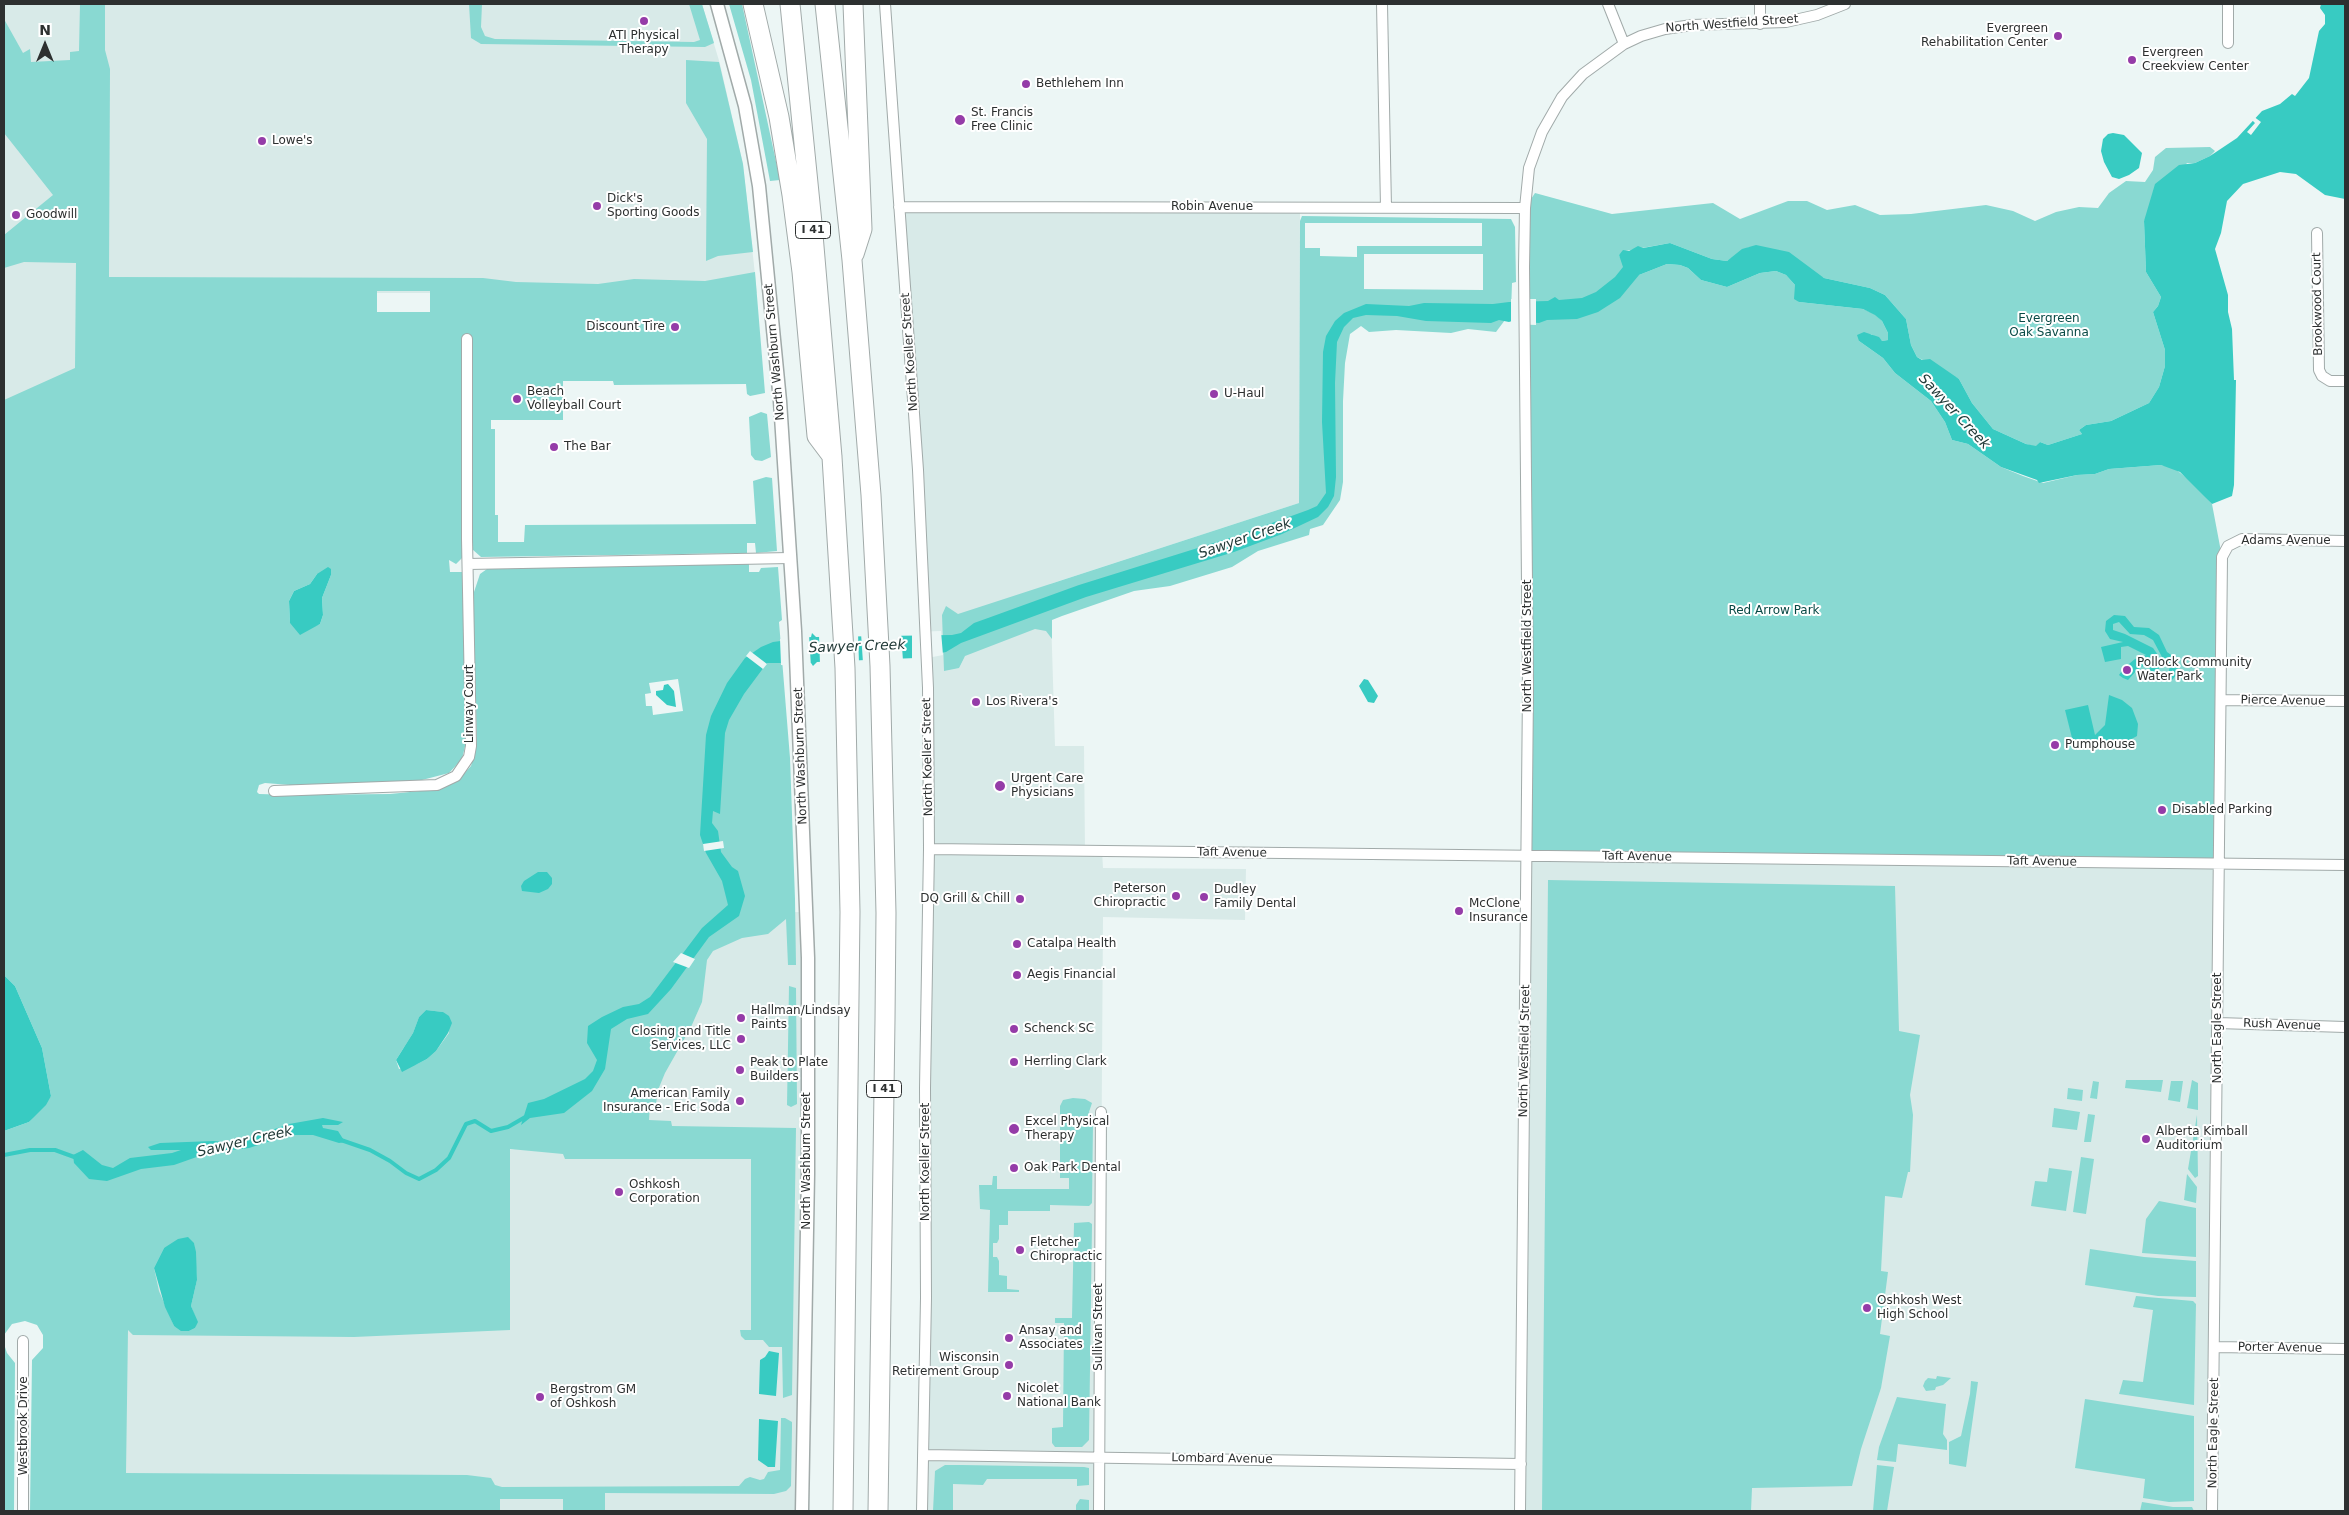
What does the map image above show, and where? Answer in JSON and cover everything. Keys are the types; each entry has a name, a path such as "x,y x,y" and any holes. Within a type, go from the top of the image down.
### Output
{"highway":[{"path":"753,4 778,117 792,195 802,272 817,436 832,457"},
{"name":"I 41","path":"790,4 812,223 832,457 845,668 850,931 842,1511"},
{"name":"I 41","path":"825,4 852,260 871,494 879,628 886,991 878,1511"},
{"path":"852,260 862,229 853,4"}],"street":[{"name":"North Koeller Street","path":"885,4 918,470 926,626 929,849 922,1511"},
{"path":"1382,4 1386,208"},
{"path":"1608,4 1624,44"},
{"path":"1760,4 1760,24"},
{"name":"North Westfield Street","path":"1520,1511 1528,689 1524,292 1525,208 1533,153 1553,110 1583,74 1624,44 1653,32 1677,26 1760,24 1801,19 1844,4"},
{"path":"2228,4 2228,43"},
{"name":"North Washburn Street","path":"717,5 745,106 759,186 780,401 796,631 808,958 808,1174 802,1511"},
{"name":"Robin Avenue","path":"899,207 1525,208"},
{"name":"Brookwood Court","path":"2317,233 2319,370 2322,376 2330,381 2345,381"},
{"name":"Linway Court","path":"274,790 430,786 447,782 460,772 469,757 471,746 468,564 468,339"},
{"name":"Adams Avenue","path":"2228,546 2242,539 2345,541"},
{"name":"North Eagle Street","path":"2212,1511 2222,557 2228,546"},
{"path":"468,564 790,558"},
{"name":"Pierce Avenue","path":"2221,700 2345,701"},
{"name":"Taft Avenue","path":"929,849 2345,865"},
{"name":"Rush Avenue","path":"2218,1023 2345,1027"},
{"name":"Sullivan Street","path":"1099,1511 1101,1112"},
{"name":"Westbrook Drive","path":"23,1341 23,1511"},
{"name":"Porter Avenue","path":"2215,1347 2345,1349"},
{"name":"Lombard Avenue","path":"923,1455 1520,1464"}],"shaded area":[{"path":"4,4 702,4 720,64 743,164 757,293 103,293 101,519 4,548"},
{"path":"899,207 1300,207 1299,503 1050,584 1055,746 1084,746 1085,851 1102,851 1103,868 1246,869 1245,920 1103,917 1099,1511 922,1511 928,688"},
{"name":"Oshkosh West High School","path":"1526,856 2219,864 2212,1511 1520,1511"},
{"path":"806,912 802,1511 99,1511 111,1192 474,1151 622,1144 110,916"}],"green space":[{"path":"80,4 105,4 105,50 110,69 109,277 483,278 516,282 598,284 634,279 705,281 755,272 765,393 750,396 747,394 746,384 614,385 613,381 563,381 563,420 491,420 491,429 495,429 495,515 498,515 498,542 524,542 525,525 756,524 753,481 766,477 772,478 777,551 756,553 755,543 747,543 747,553 481,557 472,549 470,434 462,437 463,557 456,564 449,560 450,572 464,572 467,738 462,759 449,773 422,780 379,784 290,785 265,783 259,785 257,792 259,794 295,795 390,794 430,790 462,776 471,766 477,743 473,595 480,574 487,569 749,561 749,572 759,572 761,568 778,567 782,620 779,622 790,758 795,899 796,965 788,965 786,919 768,934 742,938 713,951 707,960 702,1002 691,1027 665,1073 658,1090 656,1104 650,1104 649,1120 671,1121 672,1126 796,1128 792,1395 783,1398 782,1347 769,1347 763,1340 745,1340 741,1336 740,1330 751,1330 751,1159 565,1159 563,1154 510,1149 510,1330 354,1337 133,1335 128,1330 126,1473 467,1475 491,1478 495,1485 502,1487 739,1486 745,1479 750,1477 760,1480 764,1479 768,1472 780,1470 781,1418 785,1418 792,1422 791,1486 786,1491 774,1494 605,1493 605,1511 563,1511 563,1499 500,1499 500,1510 492,1511 30,1511 32,1360 43,1348 43,1335 37,1325 25,1321 12,1324 4,1335 4,1131 29,1122 51,1096 42,1048 15,986 4,975 4,400 75,368 76,263 24,262 4,268 4,235 53,195 4,133 4,19 23,53 30,49 31,62 70,60 70,52 79,51","holes":["377,291 430,291 430,312 377,312","317,574 331,575 322,598 323,615 320,624 310,628 290,623 289,601 294,591 310,584","678,679 683,711 653,715 652,706 646,706 645,694 651,693 649,683","426,1010 443,1012 449,1033 436,1051 427,1059 417,1064 399,1069 396,1060 413,1033 419,1017","194,1243 197,1280 191,1306 197,1322 195,1328 189,1331 174,1326 159,1291 154,1268 164,1248"]},
{"path":"469,4 482,4 481,27 485,36 495,39 694,42 700,40 689,4 702,4 714,43 705,47 481,44 471,38"},
{"path":"729,4 742,4 780,180 770,181 751,80"},
{"path":"686,60 719,62 743,164 753,252 718,256 706,261 707,139 686,103"},
{"name":"Red Arrow Park","path":"2210,147 2215,151 2210,156 2195,163 2187,163 2144,221 2146,272 2161,297 2158,306 2153,312 2165,350 2165,366 2159,387 2149,403 2111,421 2086,425 2079,430 2082,434 2048,445 2040,442 2036,447 1993,429 1972,403 1959,379 1917,357 1911,345 1906,319 1885,295 1870,288 1824,278 1755,247 1749,247 1727,261 1712,259 1670,243 1625,251 1619,255 1622,261 1639,275 1667,264 1680,265 1688,268 1701,280 1727,287 1760,273 1776,271 1786,275 1795,285 1795,293 1799,302 1863,309 1875,314 1882,321 1888,333 1888,340 1882,341 1871,334 1859,341 1883,358 1895,373 1931,401 1945,422 1952,440 1968,444 2001,467 2023,476 2043,483 2077,475 2095,474 2109,469 2161,465 2174,468 2193,483 2212,504 2222,557 2219,864 1526,856 1525,208 1535,193 1612,214 1713,203 1740,219 1788,201 1807,201 1827,210 1855,205 1880,215 1911,214 1986,205 2013,211 2035,221 2056,212 2079,207 2098,208 2109,193 2126,181 2145,182 2153,170 2155,157 2166,148"},
{"path":"1302,216 1511,219 1515,227 1516,282 1512,283 1511,312 1496,332 1468,329 1451,333 1396,330 1369,332 1361,326 1350,334 1345,363 1343,482 1340,500 1323,525 1310,529 1309,535 1258,551 1232,567 1170,586 1134,591 1062,616 1052,620 1052,639 1046,631 1035,629 965,656 959,668 944,671 942,615 946,606 958,614 1299,503 1300,221","holes":["1305,223 1482,223 1482,246 1357,246 1357,257 1320,256 1320,248 1305,248","1364,254 1483,254 1483,290 1364,289"]},
{"path":"761,412 767,414 771,457 762,461 755,460 751,455 749,417"},
{"path":"1548,880 1895,886 1899,1031 1920,1035 1910,1095 1913,1115 1910,1172 1908,1172 1902,1198 1885,1196 1881,1271 1888,1272 1880,1334 1890,1336 1881,1388 1861,1449 1852,1486 1752,1488 1751,1511 1542,1511"},
{"path":"789,986 796,988 797,1104 791,1107 787,1105"},
{"path":"2126,1080 2163,1080 2161,1092 2125,1088"},
{"path":"2192,1080 2198,1083 2198,1110 2187,1108"},
{"path":"2093,1081 2099,1082 2097,1099 2090,1098"},
{"path":"2171,1081 2183,1081 2180,1102 2168,1100"},
{"path":"2068,1088 2083,1090 2082,1101 2067,1099"},
{"path":"1073,1098 1085,1099 1092,1103 1089,1112 1093,1123 1092,1203 1089,1206 1050,1205 1050,1211 1008,1211 1008,1225 999,1225 999,1239 997,1243 993,1243 993,1257 997,1257 999,1261 999,1275 1007,1276 1007,1289 1019,1290 1019,1292 988,1292 990,1210 980,1209 979,1185 992,1185 993,1176 997,1176 997,1189 1069,1189 1069,1178 1060,1178 1060,1106 1063,1100"},
{"path":"2054,1108 2080,1112 2077,1130 2052,1127"},
{"path":"2088,1114 2095,1115 2091,1142 2084,1142"},
{"path":"2197,1115 2198,1176 2195,1178 2188,1169"},
{"path":"2081,1157 2094,1159 2086,1214 2073,1212"},
{"path":"2049,1168 2072,1171 2066,1211 2031,1206 2035,1181 2047,1182"},
{"path":"2187,1174 2197,1187 2196,1203 2184,1200"},
{"path":"2159,1201 2196,1208 2196,1257 2142,1253 2146,1219"},
{"path":"1089,1222 1092,1224 1089,1440 1082,1447 1055,1447 1052,1443 1052,1428 1063,1427 1064,1323 1055,1323 1055,1318 1072,1318 1074,1223"},
{"path":"2090,1249 2144,1257 2196,1261 2196,1297 2158,1296 2085,1285"},
{"path":"2136,1296 2193,1301 2196,1304 2194,1405 2119,1394 2123,1380 2143,1382 2153,1310 2133,1307"},
{"path":"4,1344 7,1353 15,1363 14,1511 4,1511"},
{"path":"1937,1376 1951,1378 1943,1385 1936,1387 1935,1390 1926,1391 1923,1386 1925,1381 1928,1378 1936,1379"},
{"path":"1971,1381 1978,1382 1966,1467 1949,1464 1949,1442 1961,1436"},
{"path":"1897,1397 1946,1404 1943,1434 1947,1440 1947,1450 1898,1444 1896,1462 1877,1460 1879,1447"},
{"path":"2085,1399 2194,1416 2194,1501 2169,1502 2143,1498 2145,1479 2075,1468"},
{"path":"945,1465 1089,1468 1089,1485 1077,1486 1077,1479 987,1479 983,1485 953,1484 953,1511 933,1511 935,1471"},
{"path":"1877,1465 1894,1467 1887,1511 1873,1511"},
{"path":"1080,1499 1089,1500 1089,1511 1076,1511 1076,1505"},
{"path":"2142,1502 2173,1507 2192,1507 2194,1511 2140,1511"}],"water":[{"path":"2321,4 2345,4 2345,199 2325,195 2296,174 2280,172 2243,184 2227,201 2221,233 2215,249 2228,295 2228,312 2232,329 2234,380 2236,380 2234,485 2232,496 2212,504 2180,472 2161,465 2109,469 2095,474 2077,475 2039,483 2037,480 2001,467 1968,444 1952,440 1945,422 1931,401 1895,373 1883,358 1859,341 1857,335 1864,332 1879,337 1882,341 1888,340 1888,333 1882,321 1863,309 1799,302 1794,299 1795,285 1786,275 1776,271 1760,273 1727,287 1701,280 1688,268 1667,264 1639,275 1620,298 1598,312 1577,319 1547,320 1539,323 1499,320 1491,323 1426,321 1397,316 1366,315 1353,318 1344,327 1337,342 1335,383 1336,477 1334,496 1328,507 1318,517 1282,534 1234,552 1086,597 961,643 946,652 916,658 817,662 813,666 811,663 767,663 744,694 729,720 725,733 720,814 713,811 712,823 718,831 721,852 732,867 738,871 745,896 739,916 709,937 671,989 648,1014 627,1019 611,1029 605,1069 592,1091 564,1113 530,1118 521,1125 528,1103 544,1099 585,1079 593,1071 597,1060 587,1043 588,1026 623,1007 639,1004 650,997 702,928 728,905 722,881 706,853 700,835 706,735 711,716 727,683 745,658 761,647 773,642 811,637 812,633 816,637 952,635 961,633 974,623 1079,585 1233,537 1317,506 1326,493 1322,422 1323,352 1326,336 1335,321 1344,313 1366,304 1409,306 1424,303 1493,304 1548,301 1555,297 1559,300 1582,298 1596,292 1615,277 1623,267 1619,255 1623,250 1629,251 1638,246 1643,248 1670,243 1712,259 1727,261 1742,249 1756,245 1789,252 1824,278 1870,288 1885,295 1906,319 1911,345 1917,357 1922,360 1930,359 1959,379 1972,403 1993,429 2026,444 2036,446 2040,442 2048,445 2082,434 2079,430 2086,425 2111,421 2149,403 2159,387 2165,366 2165,350 2153,312 2158,306 2161,297 2146,272 2144,221 2155,184 2179,165 2195,163 2210,156 2237,138 2262,111 2280,104 2292,94 2295,96 2309,78 2319,31 2325,24 2325,15 2320,8"},
{"path":"2108,134 2124,135 2142,153 2139,168 2119,179 2112,177 2104,162 2101,151 2103,139"},
{"path":"328,567 331,569 331,575 322,598 323,615 320,624 300,635 290,623 289,601 294,591 310,584 317,574"},
{"path":"2114,615 2125,616 2134,627 2149,628 2159,635 2167,652 2174,657 2178,664 2177,674 2172,680 2162,681 2153,677 2150,672 2149,663 2138,669 2128,680 2123,678 2119,675 2124,668 2135,659 2146,655 2128,646 2121,647 2121,659 2105,662 2101,647 2123,642 2110,639 2105,631 2106,621","holes":["2119,622 2130,634 2144,635 2153,640 2162,657 2170,664 2169,671 2163,673 2159,671 2158,655 2153,648 2113,630 2113,624"]},
{"path":"1364,679 1368,680 1378,696 1374,703 1368,702 1359,686"},
{"path":"668,684 674,691 676,707 667,705 656,695 656,691 663,690 664,685"},
{"path":"2109,695 2122,700 2132,708 2138,724 2137,736 2128,741 2102,743 2103,746 2097,748 2096,744 2075,750 2065,710 2088,705 2095,735 2105,725"},
{"path":"538,872 547,872 552,878 552,884 548,889 539,893 522,891 521,886 524,881"},
{"path":"4,975 15,986 42,1048 51,1096 46,1105 29,1122 4,1131"},
{"path":"426,1010 443,1012 449,1016 452,1023 436,1051 427,1059 402,1072 396,1060 413,1033 419,1017"},
{"path":"323,1118 343,1122 338,1125 322,1125 323,1128 338,1131 345,1142 339,1143 313,1135 289,1135 249,1148 208,1153 174,1165 141,1169 107,1181 89,1179 74,1163 73,1155 83,1150 102,1165 113,1168 130,1158 172,1153 181,1150 151,1150 148,1147 160,1143 214,1141 235,1143 289,1124"},
{"path":"188,1237 194,1243 196,1252 197,1280 191,1306 198,1322 195,1328 189,1331 181,1331 174,1326 165,1307 154,1268 164,1248 178,1239"},
{"path":"769,1351 779,1353 776,1396 759,1394 760,1360"},
{"path":"759,1419 778,1421 775,1467 768,1467 758,1460"}],"pier":[{"path":"2253,116 2261,122 2251,135 2247,132 2255,123 2250,118"},
{"path":"1511,299 1536,299 1536,325 1511,324"},
{"path":"941,631 943,655 912,661 912,632"},
{"path":"901,632 903,661 863,663 861,633"},
{"path":"858,633 859,663 820,664 819,635"},
{"path":"809,635 811,667 781,665 780,639"},
{"path":"750,651 767,664 763,669 746,656"},
{"path":"723,841 724,848 704,851 703,844"},
{"path":"681,953 695,959 689,968 673,962"}],"waterway":[{"name":"Sawyer Creek","path":"341,1140 370,1150 419,1179 436,1170 449,1158 466,1124 475,1121 491,1131 508,1127 527,1116"},
{"name":"Sawyer Creek","path":"4,1155 30,1150 55,1150 77,1158"}],"place":[{"name":"ATI Physical Therapy","path":"644,21"},
{"name":"Evergreen Rehabilitation Center","path":"2058,36"},
{"name":"Evergreen Creekview Center","path":"2132,60"},
{"name":"Bethlehem Inn","path":"1026,84"},
{"name":"St. Francis Free Clinic","path":"960,120"},
{"name":"Lowe's","path":"262,141"},
{"name":"Dick's Sporting Goods","path":"597,206"},
{"name":"Goodwill","path":"16,215"},
{"name":"Discount Tire","path":"675,327"},
{"name":"U-Haul","path":"1214,394"},
{"name":"Beach Volleyball Court","path":"517,399"},
{"name":"The Bar","path":"554,447"},
{"name":"Pollock Community Water Park","path":"2127,670"},
{"name":"Los Rivera's","path":"976,702"},
{"name":"Pumphouse","path":"2055,745"},
{"name":"Urgent Care Physicians","path":"1000,786"},
{"name":"Disabled Parking","path":"2162,810"},
{"name":"Peterson Chiropractic","path":"1176,896"},
{"name":"Dudley Family Dental","path":"1204,897"},
{"name":"DQ Grill & Chill","path":"1020,899"},
{"name":"McClone Insurance","path":"1459,911"},
{"name":"Catalpa Health","path":"1017,944"},
{"name":"Aegis Financial","path":"1017,975"},
{"name":"Hallman/Lindsay Paints","path":"741,1018"},
{"name":"Schenck SC","path":"1014,1029"},
{"name":"Closing and Title Services, LLC","path":"741,1039"},
{"name":"Herrling Clark","path":"1014,1062"},
{"name":"Peak to Plate Builders","path":"740,1070"},
{"name":"American Family Insurance - Eric Soda","path":"740,1101"},
{"name":"Excel Physical Therapy","path":"1014,1129"},
{"name":"Alberta Kimball Auditorium","path":"2146,1139"},
{"name":"Oak Park Dental","path":"1014,1168"},
{"name":"Oshkosh Corporation","path":"619,1192"},
{"name":"Fletcher Chiropractic","path":"1020,1250"},
{"name":"Oshkosh West High School","path":"1867,1308"},
{"name":"Ansay and Associates","path":"1009,1338"},
{"name":"Wisconsin Retirement Group","path":"1009,1365"},
{"name":"Nicolet National Bank","path":"1007,1396"},
{"name":"Bergstrom GM of Oshkosh","path":"540,1397"}],"park label":[{"name":"Evergreen Oak Savanna","path":"2049,326"}]}
